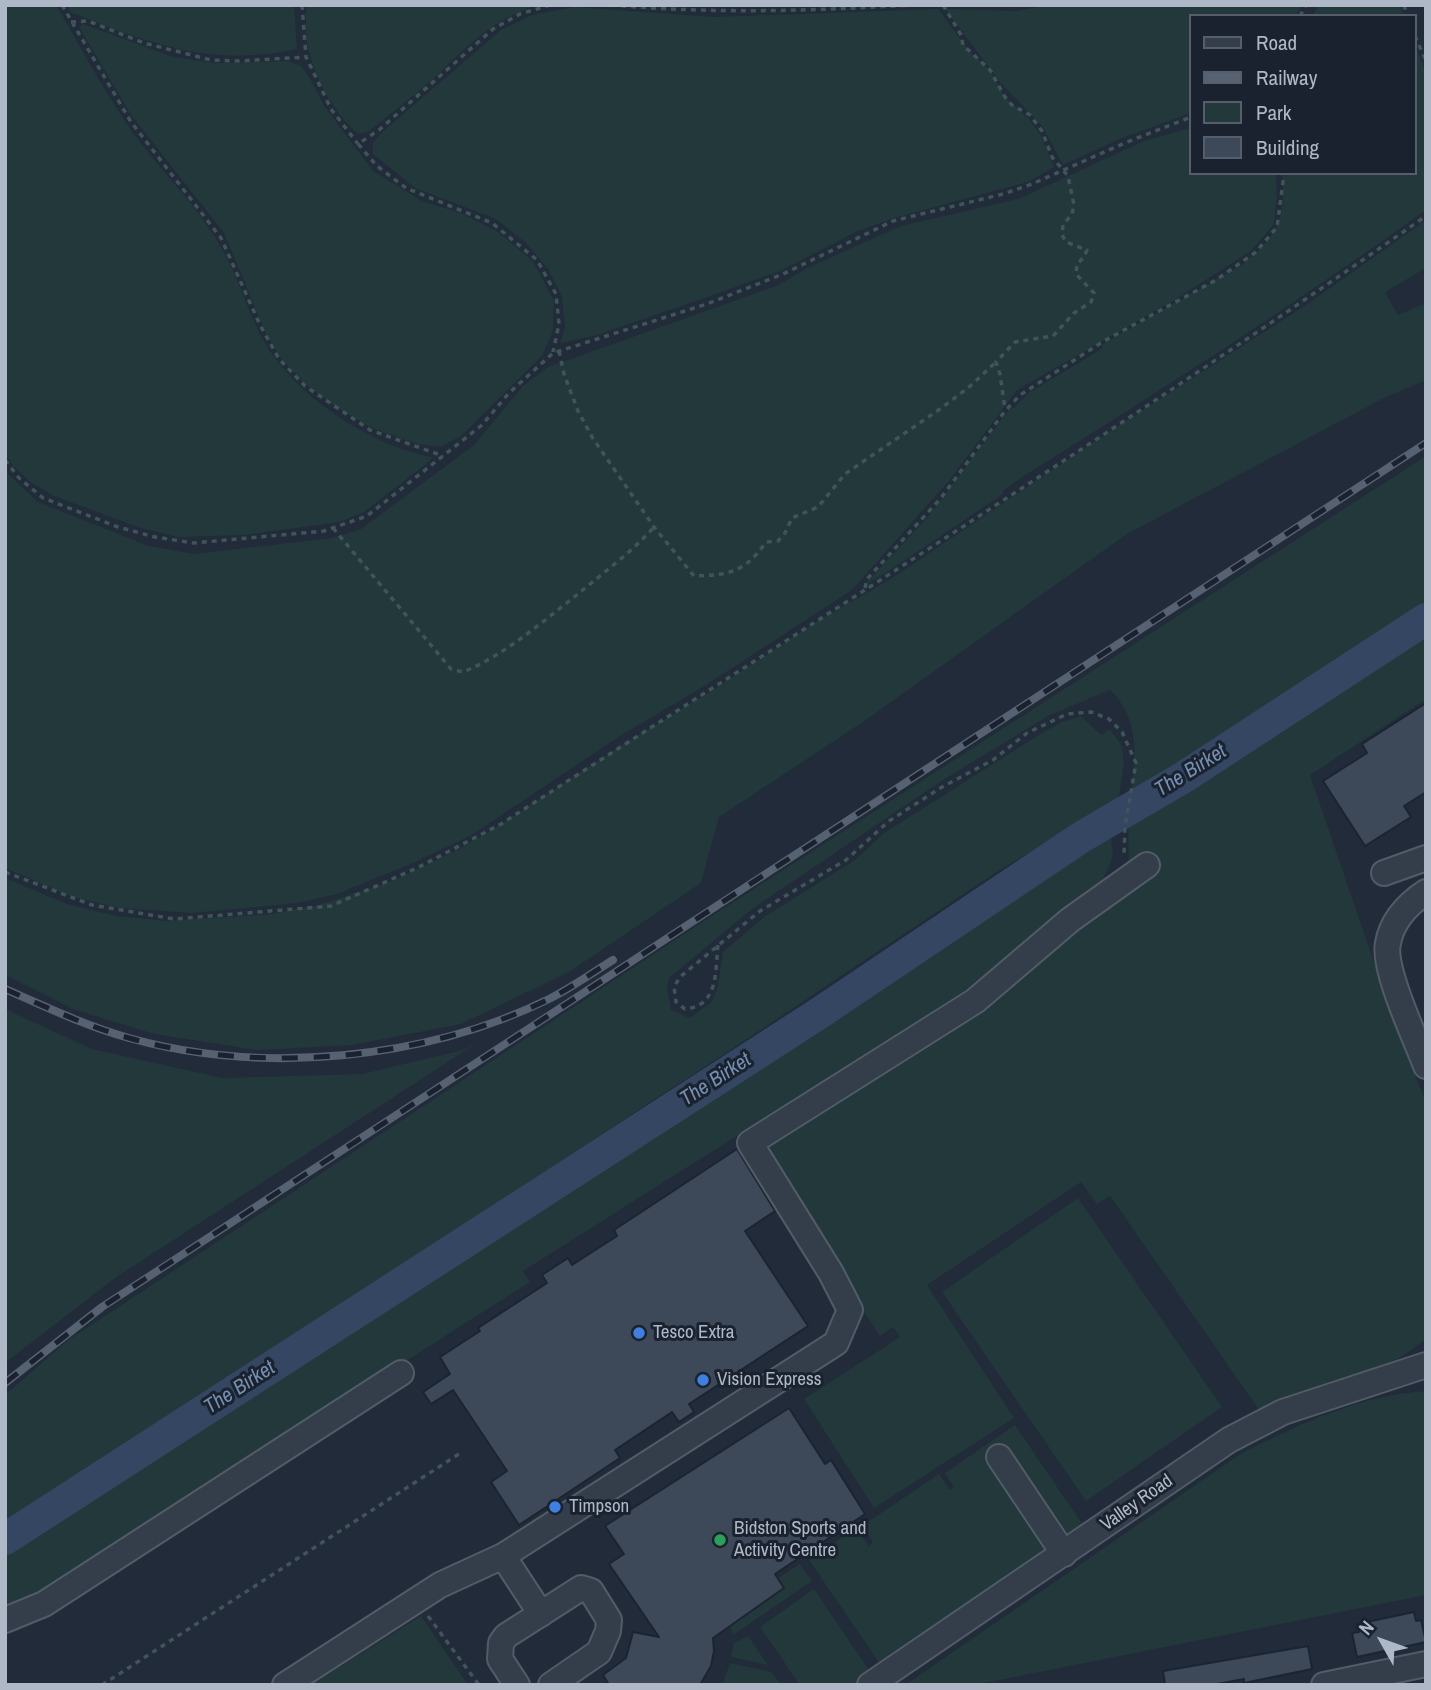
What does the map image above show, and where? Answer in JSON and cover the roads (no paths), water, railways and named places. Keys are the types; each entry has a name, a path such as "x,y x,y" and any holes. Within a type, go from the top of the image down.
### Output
{"street":[{"path":"1384,873 1426,858"},
{"path":"285,1685 440,1585 503,1556 836,1343 850,1310 831,1273 750,1143 975,1001 1070,920 1147,865"},
{"path":"1426,892 1410,903 1397,920 1387,944 1389,966 1426,1066"},
{"name":"Valley Road","path":"870,1685 1229,1440 1283,1412 1426,1366"},
{"path":"5,1636 44,1604 401,1373"},
{"path":"999,1457 1064,1554"},
{"path":"503,1556 541,1614"},
{"path":"517,1685 500,1659 501,1643 506,1636 580,1588 586,1588 591,1591 609,1620 608,1631 598,1652 551,1685"},
{"path":"5,1620 44,1604"},
{"path":"1333,1684 1426,1664"}],"waterway":[{"name":"The Birket","path":"5,1539 818,1014 1080,838 1184,777 1426,619"}],"railway":[{"path":"5,1383 102,1307 1426,443"},
{"path":"5,989 82,1022 129,1038 180,1049 233,1056 288,1058 397,1048 450,1036 501,1020 549,999 613,960"}],"place":[{"name":"Tesco Extra","path":"639,1333"},
{"name":"Vision Express","path":"703,1380"},
{"name":"Timpson","path":"555,1507"},
{"name":"Bidston Sports and Activity Centre","path":"720,1540"}]}
